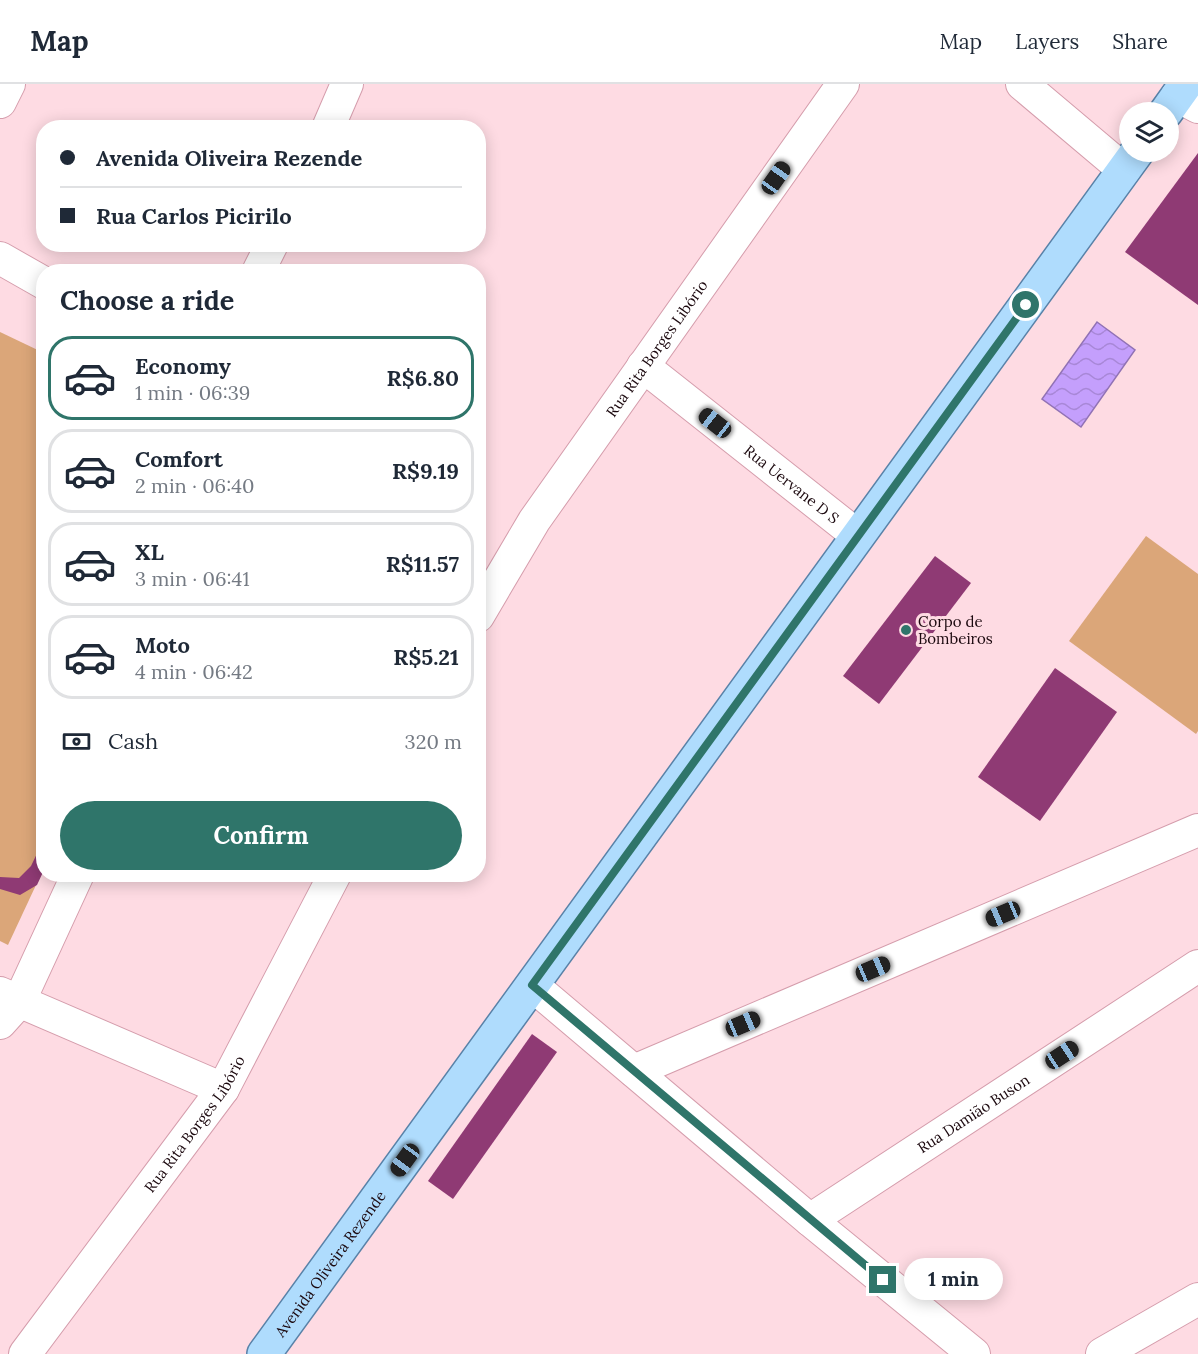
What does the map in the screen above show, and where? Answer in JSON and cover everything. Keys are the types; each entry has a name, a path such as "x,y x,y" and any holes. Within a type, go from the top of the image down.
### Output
{"main road":[{"name":"Avenida Oliveira Rezende","path":"264,1354 1130,162"}],"street":[{"path":"0,102 9,84"},
{"path":"331,120 347,84"},
{"name":"Rua Rita Borges Libório","path":"486,602 534,521 843,84"},
{"path":"1022,84 1119,153"},
{"path":"0,258 36,278"},
{"name":"Rua Uervane D S","path":"643,366 858,536"},
{"path":"634,1071 1198,830"},
{"path":"74,882 6,1006 223,1089"},
{"name":"Rua Rita Borges Libório","path":"25,1354 223,1089 331,882"},
{"name":"Rua Damião Buson","path":"810,1220 1198,966"},
{"path":"532,985 810,1220 974,1354"},
{"path":"1102,1354 1198,1299"}],"shaded area":[{"path":"0,332 36,349 37,882 8,945 0,941"},
{"path":"1146,536 1198,574 1198,731 1196,734 1069,641"}],"water":[{"path":"1097,322 1135,350 1081,427 1042,399"}],"building":[{"path":"1198,153 1198,305 1125,252"},
{"path":"935,556 971,583 879,704 843,676"},
{"path":"1055,668 1117,712 1040,821 978,777"},
{"path":"36,856 37,885 20,895 0,889 0,877 19,878 31,866"},
{"path":"532,1034 557,1052 453,1199 428,1181"}],"place":[{"name":"Corpo de Bombeiros","path":"906,630"}],"route":[{"path":"883,1280 532,985 1026,305"}]}
